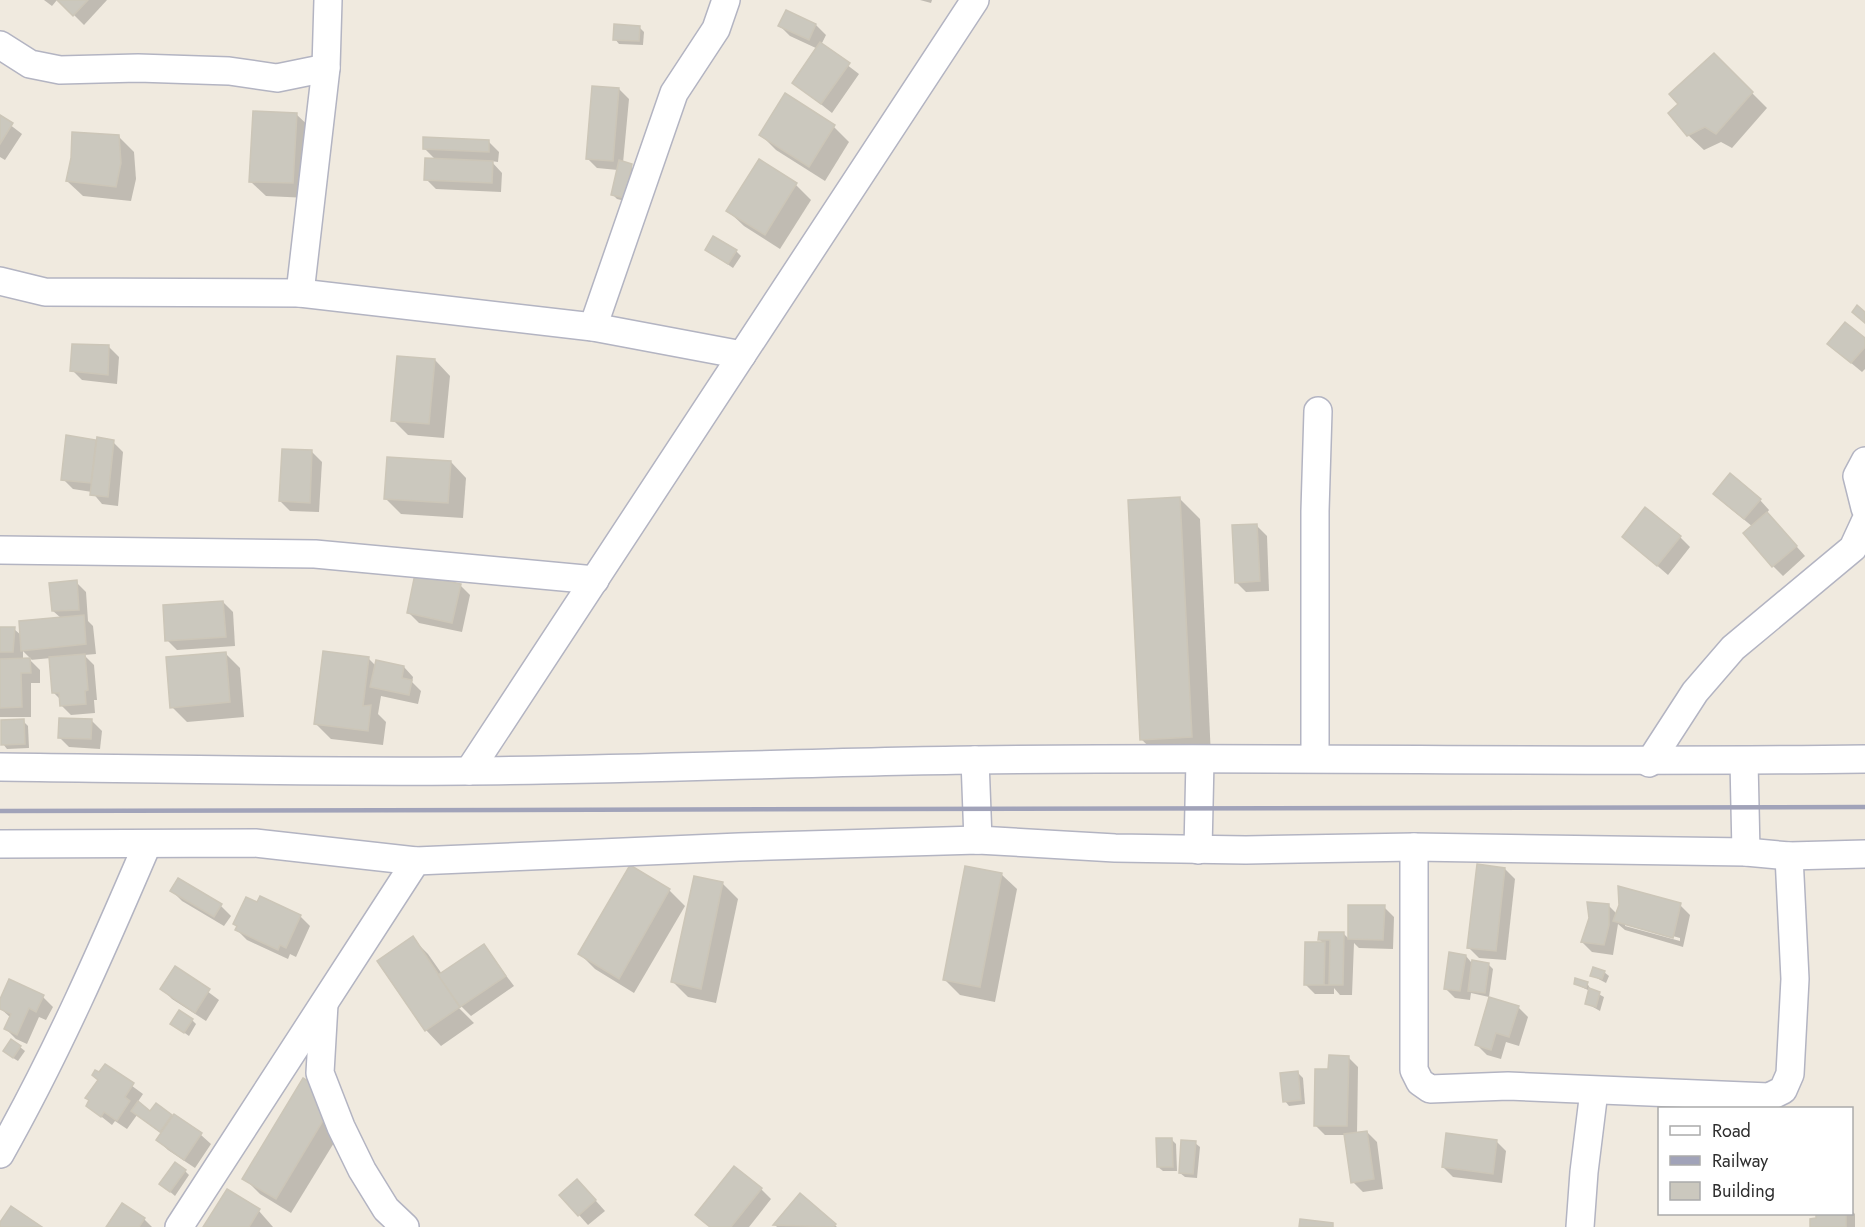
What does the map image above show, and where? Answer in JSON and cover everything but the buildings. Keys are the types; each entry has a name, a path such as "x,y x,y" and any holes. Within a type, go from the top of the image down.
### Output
{"street":[{"path":"300,294 326,69 328,0"},
{"path":"593,327 674,93 708,43 726,0"},
{"path":"469,771 975,0"},
{"path":"0,45 30,64 60,70 138,68 229,71 277,78 326,69"},
{"path":"0,281 45,291 300,294 593,327 742,355"},
{"path":"1315,757 1315,534 1318,411"},
{"path":"1865,461 1857,476 1865,508"},
{"path":"1649,763 1695,692 1733,648 1853,548 1865,522"},
{"path":"0,550 315,554 595,580"},
{"path":"0,768 469,771 975,760 1200,760 1315,757 1649,763 1865,759"},
{"path":"975,760 978,840"},
{"path":"1198,850 1200,760"},
{"path":"1744,761 1746,852"},
{"path":"0,844 255,843 416,861 739,847 978,840 1198,850 1414,847 1746,852 1789,856 1865,854"},
{"path":"0,1154 26,1107 98,959 147,845"},
{"path":"1414,847 1414,1070 1420,1082 1430,1089 1508,1086 1769,1097 1783,1090 1790,1074 1795,979 1789,856"},
{"path":"179,1227 416,861"},
{"path":"324,1002 320,1073 341,1127 362,1170 386,1209 405,1227"},
{"path":"1581,1227 1584,1172 1594,1091"}],"railway":[{"path":"0,811 1865,807"}]}
